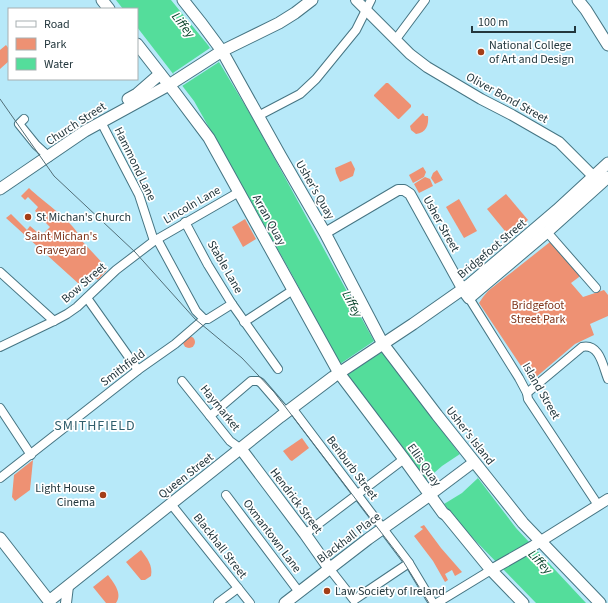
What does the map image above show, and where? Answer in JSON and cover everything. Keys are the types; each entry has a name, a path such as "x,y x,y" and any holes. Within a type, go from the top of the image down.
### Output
{"main road":[{"path":"102,0 108,8"},
{"name":"Usher's Quay","path":"182,0 202,24 230,66 325,232 381,345"},
{"name":"Church Street","path":"0,189 85,131 173,82 220,53 286,19 312,0"},
{"path":"578,0 608,45"},
{"path":"230,66 232,57 244,41"},
{"name":"Arran Quay","path":"138,45 160,74 173,82 208,138 293,290 341,372"},
{"path":"102,122 110,110 137,94 160,74"},
{"name":"Bridgefoot Street","path":"604,179 600,169 608,163"},
{"name":"Bridgefoot Street","path":"341,372 381,345 466,294 547,232 604,179"},
{"name":"Bridgefoot Street","path":"466,294 498,261 604,179"},
{"name":"Usher's Island","path":"381,345 472,464 512,510 536,544 600,603"},
{"name":"Queen Street","path":"50,602 68,586 289,410 341,372"},
{"name":"Ellis Quay","path":"341,372 404,459 432,494 443,514 446,515 494,568 523,603"},
{"name":"Hendrick Street","path":"241,449 329,568"},
{"name":"Blackhall Place","path":"285,603 329,568 432,494"},
{"path":"0,538 50,602"}],"street":[{"name":"Oliver Bond Street","path":"356,0 410,54 426,67 559,142 604,179"},
{"path":"258,116 300,94 316,79 356,30 372,0"},
{"path":"396,39 425,0"},
{"path":"24,119 19,124 36,145 49,157"},
{"name":"Hammond Lane","path":"102,122 139,195 156,240 196,311 204,319"},
{"name":"Usher Street","path":"325,232 398,190 404,190 410,194 466,294"},
{"name":"Lincoln Lane","path":"156,240 239,192"},
{"name":"Stable Lane","path":"185,222 208,265 232,304 278,369"},
{"path":"547,232 596,288"},
{"name":"Bow Street","path":"0,347 54,322 77,307 111,275 156,240"},
{"path":"0,272 54,322"},
{"path":"244,322 293,290"},
{"name":"Island Street","path":"466,294 519,378 527,393 528,399 598,505"},
{"path":"87,298 138,370"},
{"name":"Smithfield","path":"0,478 138,370 175,344 204,319 208,319 232,304"},
{"path":"527,393 582,347 587,346 594,348 598,354 608,380"},
{"name":"Benburb Street","path":"210,416 251,381 254,380 260,382 289,410 355,497 383,528 409,563 433,603"},
{"name":"Haymarket","path":"182,381 230,441 241,449"},
{"path":"0,408 31,455"},
{"path":"305,534 404,459"},
{"path":"432,494 472,464"},
{"name":"Oxmantown Lane","path":"226,495 299,592"},
{"path":"437,603 608,499"},
{"name":"Blackhall Street","path":"171,504 250,603"},
{"path":"329,568 354,600 409,563"},
{"path":"66,603 68,586"},
{"path":"218,603 238,588"}],"green space":[{"path":"6,45 8,48 8,62 0,69 0,50"},
{"path":"386,83 388,83 411,105 411,107 399,119 374,96"},
{"path":"423,113 425,116 428,116 426,128 422,132 416,134 411,130 410,126"},
{"path":"351,161 355,169 353,176 340,182 335,168"},
{"path":"423,167 426,172 424,177 413,183 409,175"},
{"path":"437,170 443,180 435,184 431,178 433,173"},
{"path":"425,177 430,179 433,186 419,193 414,184"},
{"name":"Saint Michan's Graveyard","path":"29,188 73,227 81,240 108,269 98,280 90,274 79,284 6,218 11,214 27,230 30,226 37,232 39,230 43,234 50,227 35,211 38,207 28,197 25,200 21,196"},
{"path":"506,194 528,220 509,236 487,209"},
{"path":"459,199 477,231 464,238 446,207"},
{"path":"245,219 256,239 243,247 232,227"},
{"name":"Bridgefoot Street Park","path":"550,242 579,274 579,277 571,283 583,297 604,290 608,295 608,316 590,324 594,335 575,344 535,378 531,379 479,303 488,291"},
{"path":"189,336 193,338 195,342 193,346 189,348 185,346 183,342 185,338"},
{"path":"302,438 309,448 292,461 283,451"},
{"path":"33,460 30,490 15,501 12,497 14,475"},
{"path":"424,525 441,548 462,572 455,576 452,570 445,574 448,580 445,582 433,561 414,536 423,529 420,527"},
{"path":"141,550 151,568 151,576 145,580 141,580 126,562"},
{"path":"108,575 118,592 119,596 116,603 106,603 93,587"}],"water":[{"name":"Liffey","path":"116,0 171,0 208,45 252,117 374,341 516,528 586,603 536,603 467,532 444,504 340,364 290,271 194,101 138,28 138,8 122,8"}],"pier":[{"path":"210,48 219,62 182,86 173,73"},
{"path":"374,341 382,352 347,375 340,364"},
{"path":"460,454 478,478 462,493 444,504 426,480 442,466"}],"tram line":[{"path":"0,99 54,176 135,252 195,319 242,358 274,392 403,561 429,603"}],"place":[{"name":"National College of Art and Design","path":"481,52"},
{"name":"St Michan's Church","path":"28,217"},
{"name":"Light House Cinema","path":"103,495"},
{"name":"Law Society of Ireland","path":"327,591"}],"district":[{"name":"SMITHFIELD","path":"95,426"}]}
